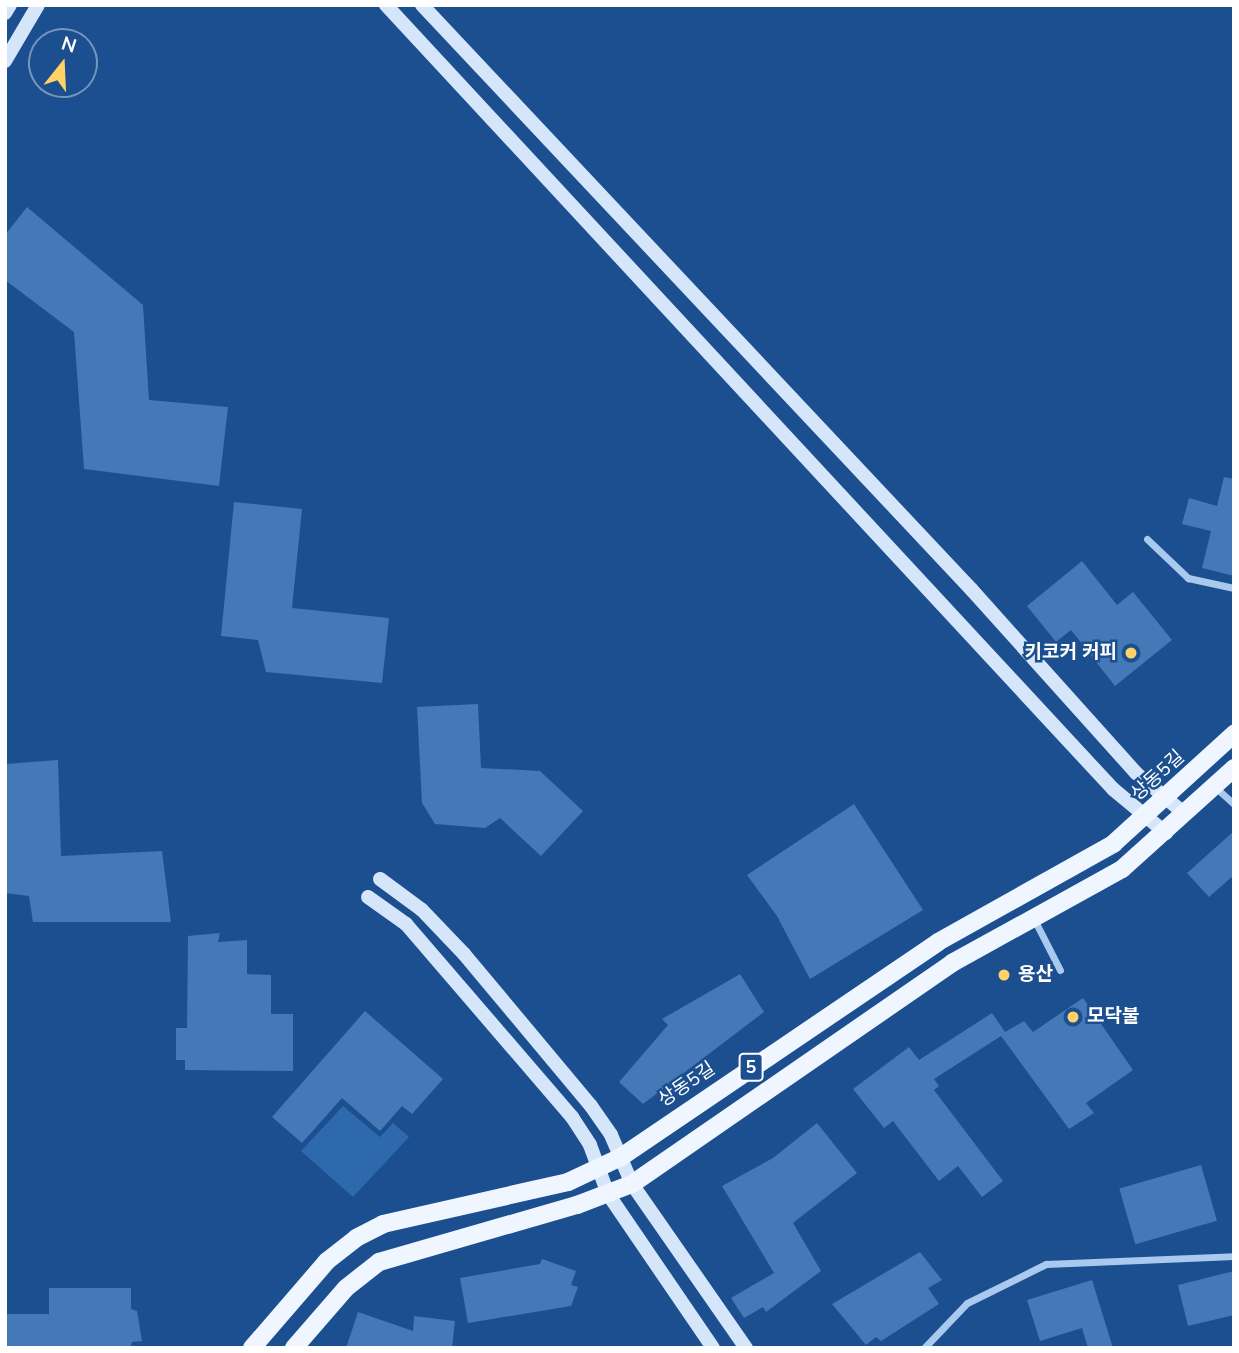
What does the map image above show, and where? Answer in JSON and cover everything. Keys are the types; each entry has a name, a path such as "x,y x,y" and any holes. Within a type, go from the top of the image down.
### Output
{"main road":[{"name":"상동5길","path":"252,1348 327,1261 370,1230 568,1182 621,1157 937,942 1113,844 1166,799 1234,734"},
{"name":"5","path":"294,1348 346,1288 387,1258 608,1194 632,1184 941,971 1035,921 1122,869 1166,833 1234,768"}],"street":[{"path":"5,13 10,5"},
{"path":"5,61 38,5"},
{"path":"386,5 1113,789 1166,833"},
{"path":"422,5 962,580 1136,773 1185,814"},
{"path":"1147,540 1188,578 1234,588"},
{"path":"1215,786 1234,804"},
{"path":"380,879 422,910 464,954 591,1105 621,1157 632,1184 746,1348"},
{"path":"368,898 406,924 572,1117 590,1145 608,1194 713,1348"},
{"path":"1035,921 1060,970"},
{"path":"924,1348 967,1303 1046,1264 1234,1256"}],"shaded area":[{"path":"343,1106 380,1137 393,1123 409,1137 353,1197 301,1151"}],"building":[{"path":"27,207 143,305 149,400 228,407 219,486 84,469 74,332 5,280 5,235"},
{"path":"1224,477 1234,479 1234,576 1202,568 1211,531 1182,524 1189,498 1217,506"},
{"path":"234,502 302,509 292,608 389,618 382,683 266,672 258,640 221,636"},
{"path":"1082,561 1117,605 1133,592 1172,640 1115,686 1071,630 1056,642 1027,606"},
{"path":"478,704 481,768 540,771 583,811 541,856 500,818 485,828 435,824 422,803 417,707"},
{"path":"58,760 61,856 162,851 171,922 33,922 29,896 5,893 5,764"},
{"path":"854,804 923,910 810,979 777,916 747,875"},
{"path":"1234,831 1234,875 1209,897 1187,873"},
{"path":"220,933 218,942 247,940 247,974 271,975 271,1014 293,1014 293,1071 185,1070 185,1060 176,1060 176,1028 187,1028 188,936"},
{"path":"740,974 764,1012 643,1104 619,1082 668,1025 662,1019"},
{"path":"1083,998 1133,1070 1086,1103 1094,1113 1069,1129 1001,1036 934,1079 939,1086 934,1090 1003,1181 982,1197 958,1166 939,1181 893,1121 884,1128 853,1089 909,1047 919,1060 992,1013 1005,1032 1024,1021 1033,1032"},
{"path":"365,1011 443,1079 412,1114 402,1106 380,1131 342,1098 302,1143 272,1117"},
{"path":"817,1123 857,1173 793,1223 821,1271 766,1312 763,1307 744,1318 731,1298 774,1273 722,1186 773,1158"},
{"path":"1201,1165 1217,1221 1135,1244 1119,1188"},
{"path":"920,1252 942,1280 928,1288 939,1304 881,1341 876,1337 866,1345 832,1304"},
{"path":"542,1259 576,1271 571,1285 578,1287 571,1306 468,1323 460,1278 540,1264"},
{"path":"1234,1271 1234,1315 1188,1326 1178,1285"},
{"path":"1092,1280 1113,1348 1088,1348 1082,1328 1040,1341 1027,1300"},
{"path":"49,1288 131,1288 131,1309 137,1311 142,1341 132,1342 130,1348 5,1348 5,1314 49,1314"},
{"path":"358,1312 413,1331 414,1316 455,1321 452,1348 346,1348"}],"place":[{"name":"키코커 커피","path":"1131,653"},
{"name":"용산","path":"1004,975"},
{"name":"모닥불","path":"1073,1017"}]}
